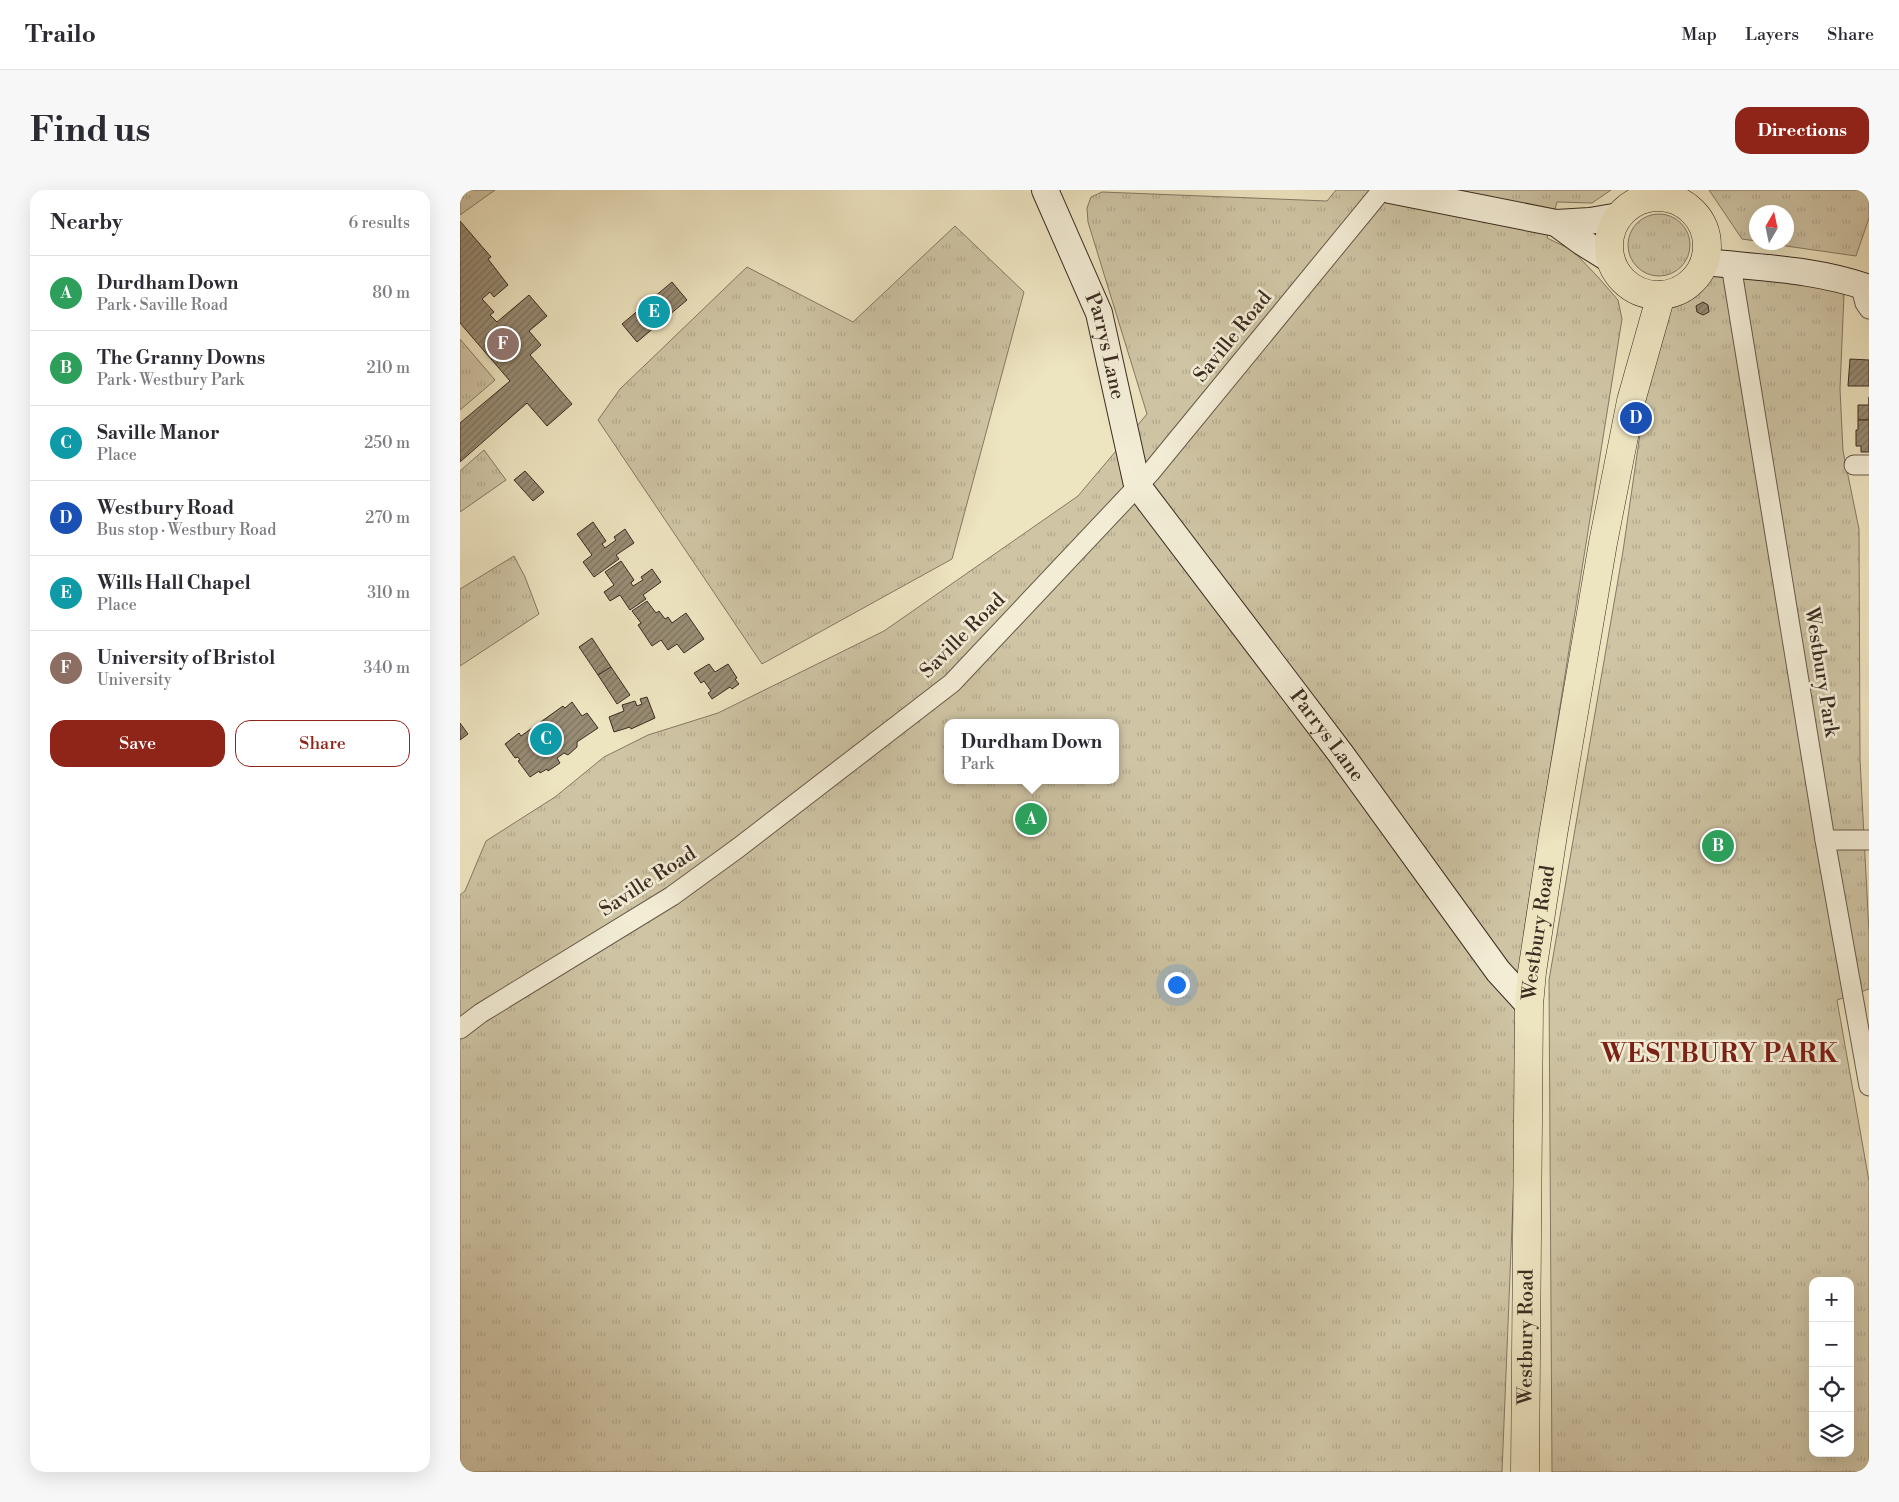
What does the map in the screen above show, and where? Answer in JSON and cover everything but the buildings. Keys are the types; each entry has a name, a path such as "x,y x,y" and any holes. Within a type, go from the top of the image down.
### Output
{"main road":[{"name":"Parrys Lane","path":"1044,190 1099,313 1147,487 1498,971 1529,1005"},
{"path":"1390,190 1556,223 1590,221 1619,216"},
{"path":"1667,195 1689,208 1699,218 1715,257 1688,286 1674,293 1650,294 1626,284 1617,273 1611,260 1610,237 1613,226 1619,216 1635,203 1667,195"},
{"path":"1556,223 1611,260"},
{"path":"1715,257 1845,280 1864,286"},
{"name":"Westbury Road","path":"1525,1472 1529,1005 1532,972 1553,835 1601,553 1650,294"},
{"path":"1498,971 1532,972"}],"street":[{"name":"Saville Road","path":"460,1028 481,1013 672,896 738,848 952,683 1147,487 1382,190"},
{"name":"Westbury Park","path":"1715,257 1736,295 1825,840 1869,1086"},
{"path":"1864,286 1865,303 1869,309"},
{"path":"1825,840 1869,840"}],"green space":[{"path":"460,190 495,190 460,215"},
{"path":"1336,190 1611,190 1592,203 1557,202 1547,238 1572,250 1598,277 1618,300 1622,319 1524,931 1502,1472 460,1472 460,895 465,891 486,841 555,797 604,757 648,735 718,713 884,631 1078,496 1147,414 1088,222 1087,208 1091,197 1102,192 1327,201"},
{"path":"1709,190 1869,190 1869,218 1856,256 1794,247 1794,205 1749,205 1749,240 1742,239"},
{"path":"1659,214 1671,216 1681,223 1688,233 1690,245 1688,257 1681,267 1671,274 1659,276 1647,274 1637,267 1630,257 1628,245 1630,233 1637,223 1647,216"},
{"path":"955,226 1024,292 952,559 762,664 598,420 620,389 747,267 853,322"},
{"path":"1723,263 1844,294 1840,389 1843,451 1859,529 1860,759 1869,933 1869,989 1837,1000 1869,1181 1869,1472 1552,1472 1549,980 1623,551 1658,310"},
{"path":"460,339 495,380 460,410"},
{"path":"484,450 506,480 460,512 460,471"},
{"path":"514,556 525,577 539,614 460,666 460,589"}],"place":[{"name":"Wills Hall Chapel","path":"654,312"},
{"name":"University of Bristol","path":"503,344"},
{"name":"Westbury Road","path":"1636,418"},
{"name":"Saville Manor","path":"546,739"},
{"name":"Durdham Down","path":"1031,819"},
{"name":"The Granny Downs","path":"1718,846"}],"district":[{"name":"WESTBURY PARK","path":"1720,1054"}]}
